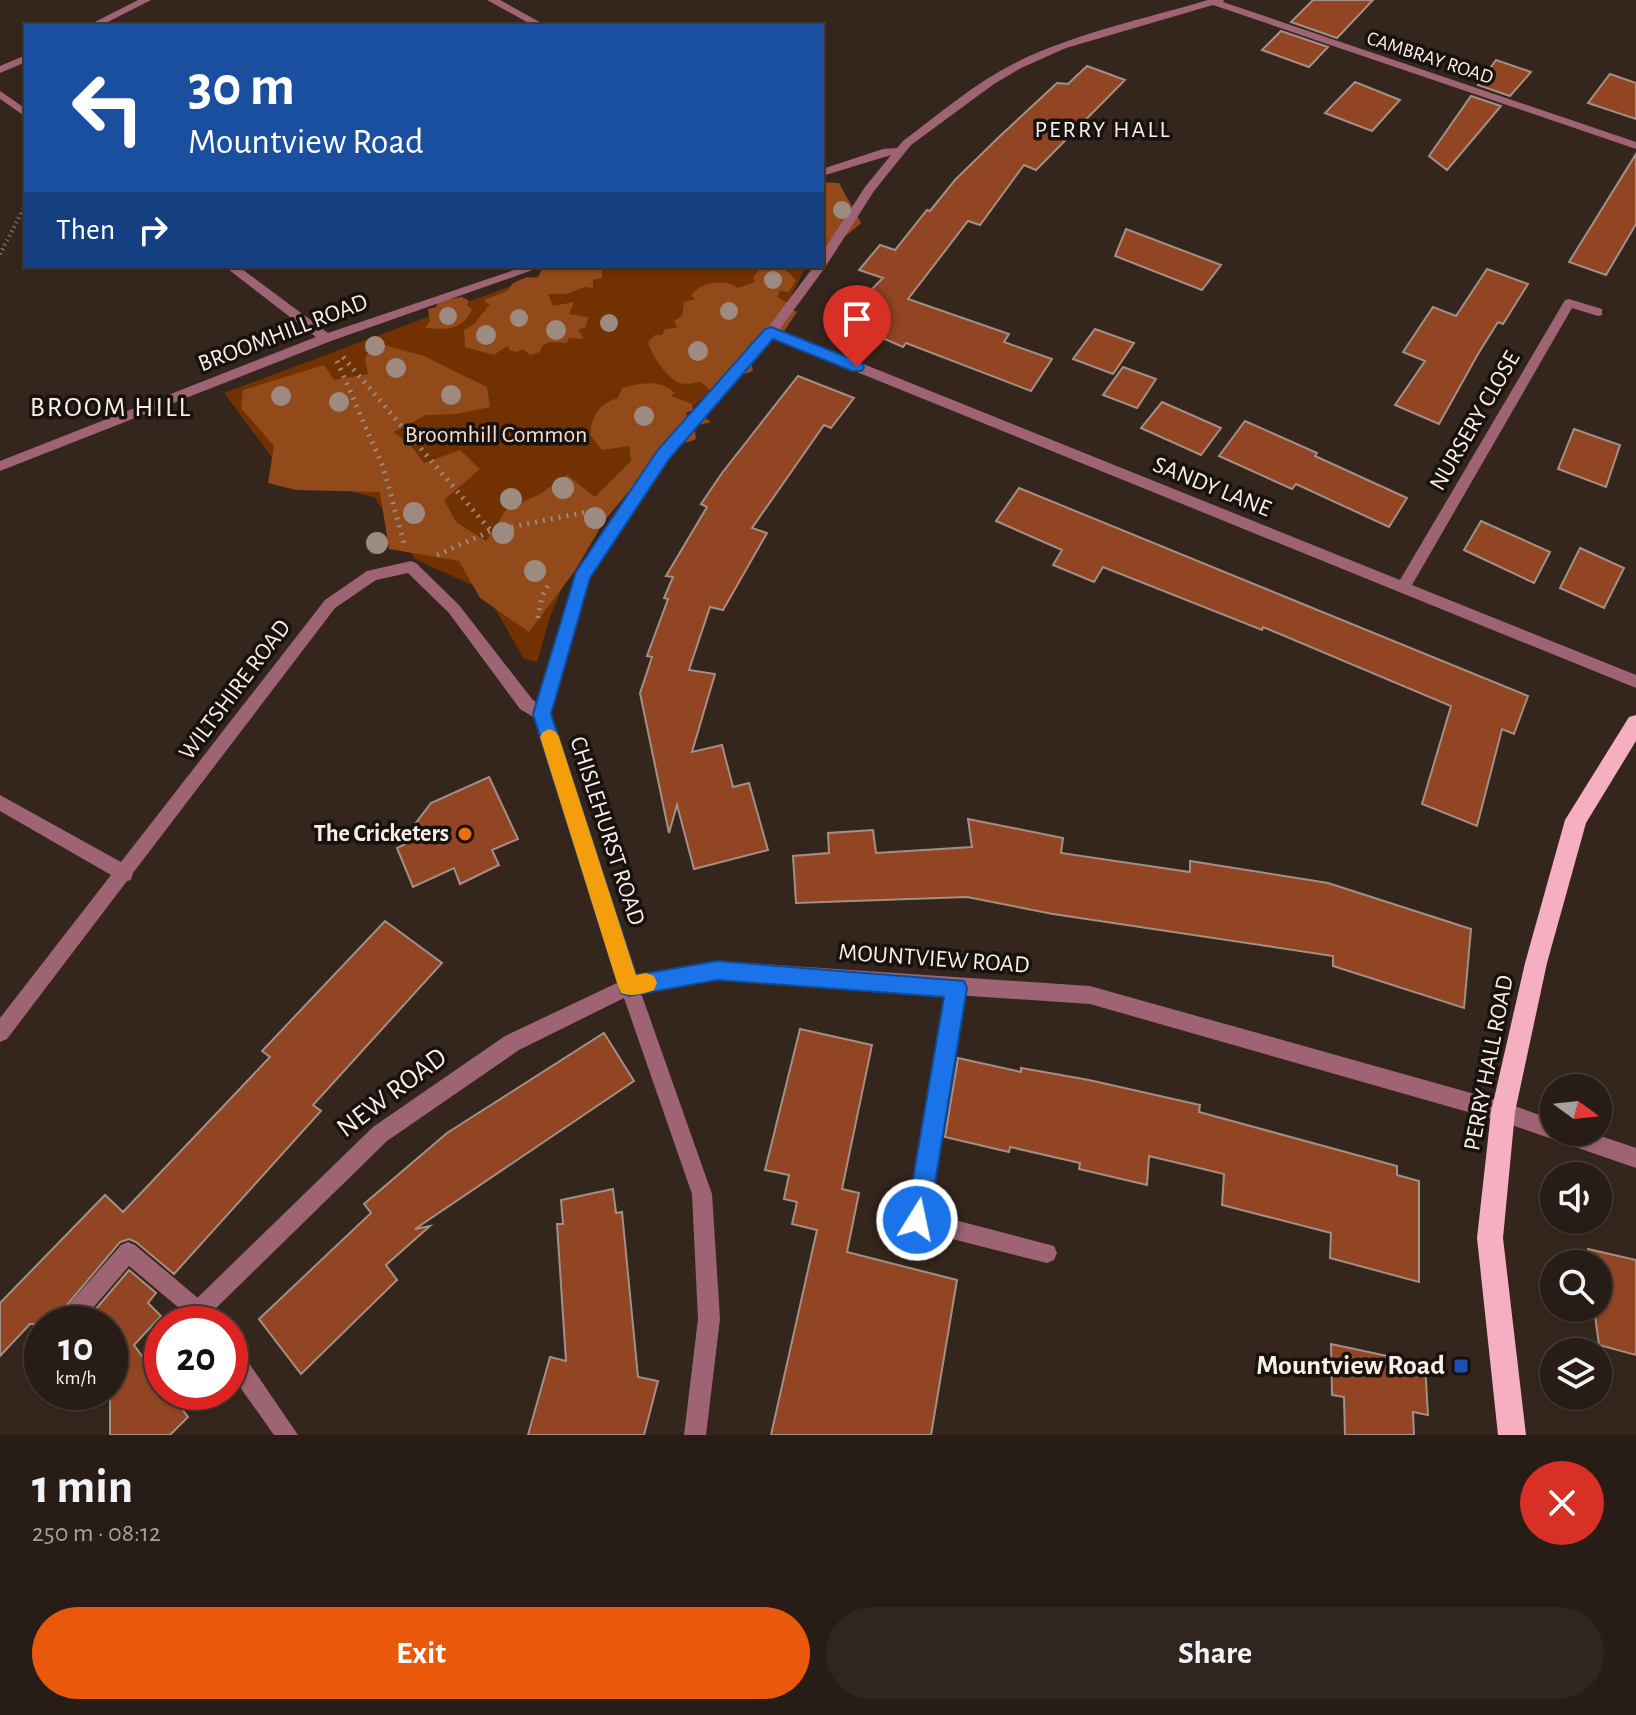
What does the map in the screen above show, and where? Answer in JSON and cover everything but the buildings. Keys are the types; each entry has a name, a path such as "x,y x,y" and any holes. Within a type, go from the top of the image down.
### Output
{"main road":[{"name":"PERRY HALL ROAD","path":"1512,1435 1490,1238 1503,1112 1536,963 1576,820 1636,723"}],"street":[{"path":"96,24 146,0"},
{"path":"492,0 538,24"},
{"name":"CAMBRAY ROAD","path":"1217,1 1636,146"},
{"name":"CHISLEHURST ROAD","path":"824,259 869,189 899,152 917,134 990,82 1028,60 1062,46 1217,1"},
{"path":"0,70 24,59"},
{"path":"0,94 24,112"},
{"path":"824,172 887,151 899,152"},
{"path":"233,268 326,338"},
{"name":"BROOMHILL ROAD","path":"0,466 326,338 532,268"},
{"name":"CHISLEHURST ROAD","path":"695,1435 709,1319 702,1194 629,986 542,714 582,576 663,455 771,332 818,268"},
{"name":"NURSERY CLOSE","path":"1403,588 1569,303 1598,312"},
{"name":"SANDY LANE","path":"771,332 1636,682"},
{"path":"411,567 454,609 526,704 542,714"},
{"name":"WILTSHIRE ROAD","path":"0,1033 330,604 372,575 411,567"},
{"path":"0,802 125,874"},
{"name":"MOUNTVIEW ROAD","path":"629,986 717,970 1090,995 1540,1125"},
{"name":"NEW ROAD","path":"215,1306 380,1134 512,1043 629,986"},
{"path":"956,988 917,1220 1047,1253"},
{"path":"1601,1146 1636,1158"},
{"path":"81,1306 128,1252 189,1306"},
{"path":"248,1380 287,1435"}],"path":[{"path":"0,254 24,208"},
{"path":"326,338 491,531"},
{"path":"326,338 383,467 411,567 491,531 602,508"}],"green space":[{"name":"Broomhill Common","path":"559,268 805,268 779,321 652,448 567,576 550,617 537,662 524,659 485,591 415,559 375,498 282,471 224,393"}],"shaded area":[{"path":"824,182 839,183 861,223 824,249"},
{"path":"542,268 602,269 602,278 593,280 593,288 584,287 567,294 548,294 553,306 574,302 569,314 588,317 586,327 578,330 584,339 569,338 567,343 550,342 542,346 540,352 530,355 523,349 511,351 507,346 494,355 465,347 464,330 474,324 490,304 484,302 486,299 507,291 513,283 527,277 538,278"},
{"path":"760,268 783,268 796,280 789,292 780,291 777,297 794,306 793,310 797,312 785,330 750,342 760,356 751,362 753,371 735,377 728,391 712,392 701,382 685,384 670,376 660,365 648,342 655,335 662,335 665,329 677,328 674,321 682,316 684,302 695,299 691,296 700,287 720,282 738,288 755,282 753,278"},
{"path":"462,297 469,301 467,305 472,309 464,321 453,327 425,328 430,321 428,309 436,307 438,301"},
{"path":"373,342 424,356 487,387 490,407 457,414 426,415 394,432 412,447 424,463 460,450 480,469 444,500 456,522 486,541 506,510 540,494 567,475 595,497 631,461 629,446 602,450 590,435 597,412 618,398 622,388 643,384 663,386 675,393 671,396 692,404 693,410 685,413 689,417 704,417 711,422 699,425 695,430 696,439 665,448 605,520 574,572 529,632 480,598 459,561 389,549 380,492 296,490 268,483 274,446 241,408 243,390 324,365 334,380 368,374 365,359"}],"slow traffic":[{"path":"549,737 629,986 646,983"}],"place":[{"name":"The Cricketers","path":"465,834"},
{"name":"Mountview Road","path":"1461,1366"}],"district":[{"name":"PERRY HALL","path":"1103,130"},
{"name":"BROOM HILL","path":"111,408"}],"route":[{"path":"857,367 771,332 663,455 582,576 542,714 629,986 717,970 956,988 917,1220"}]}
